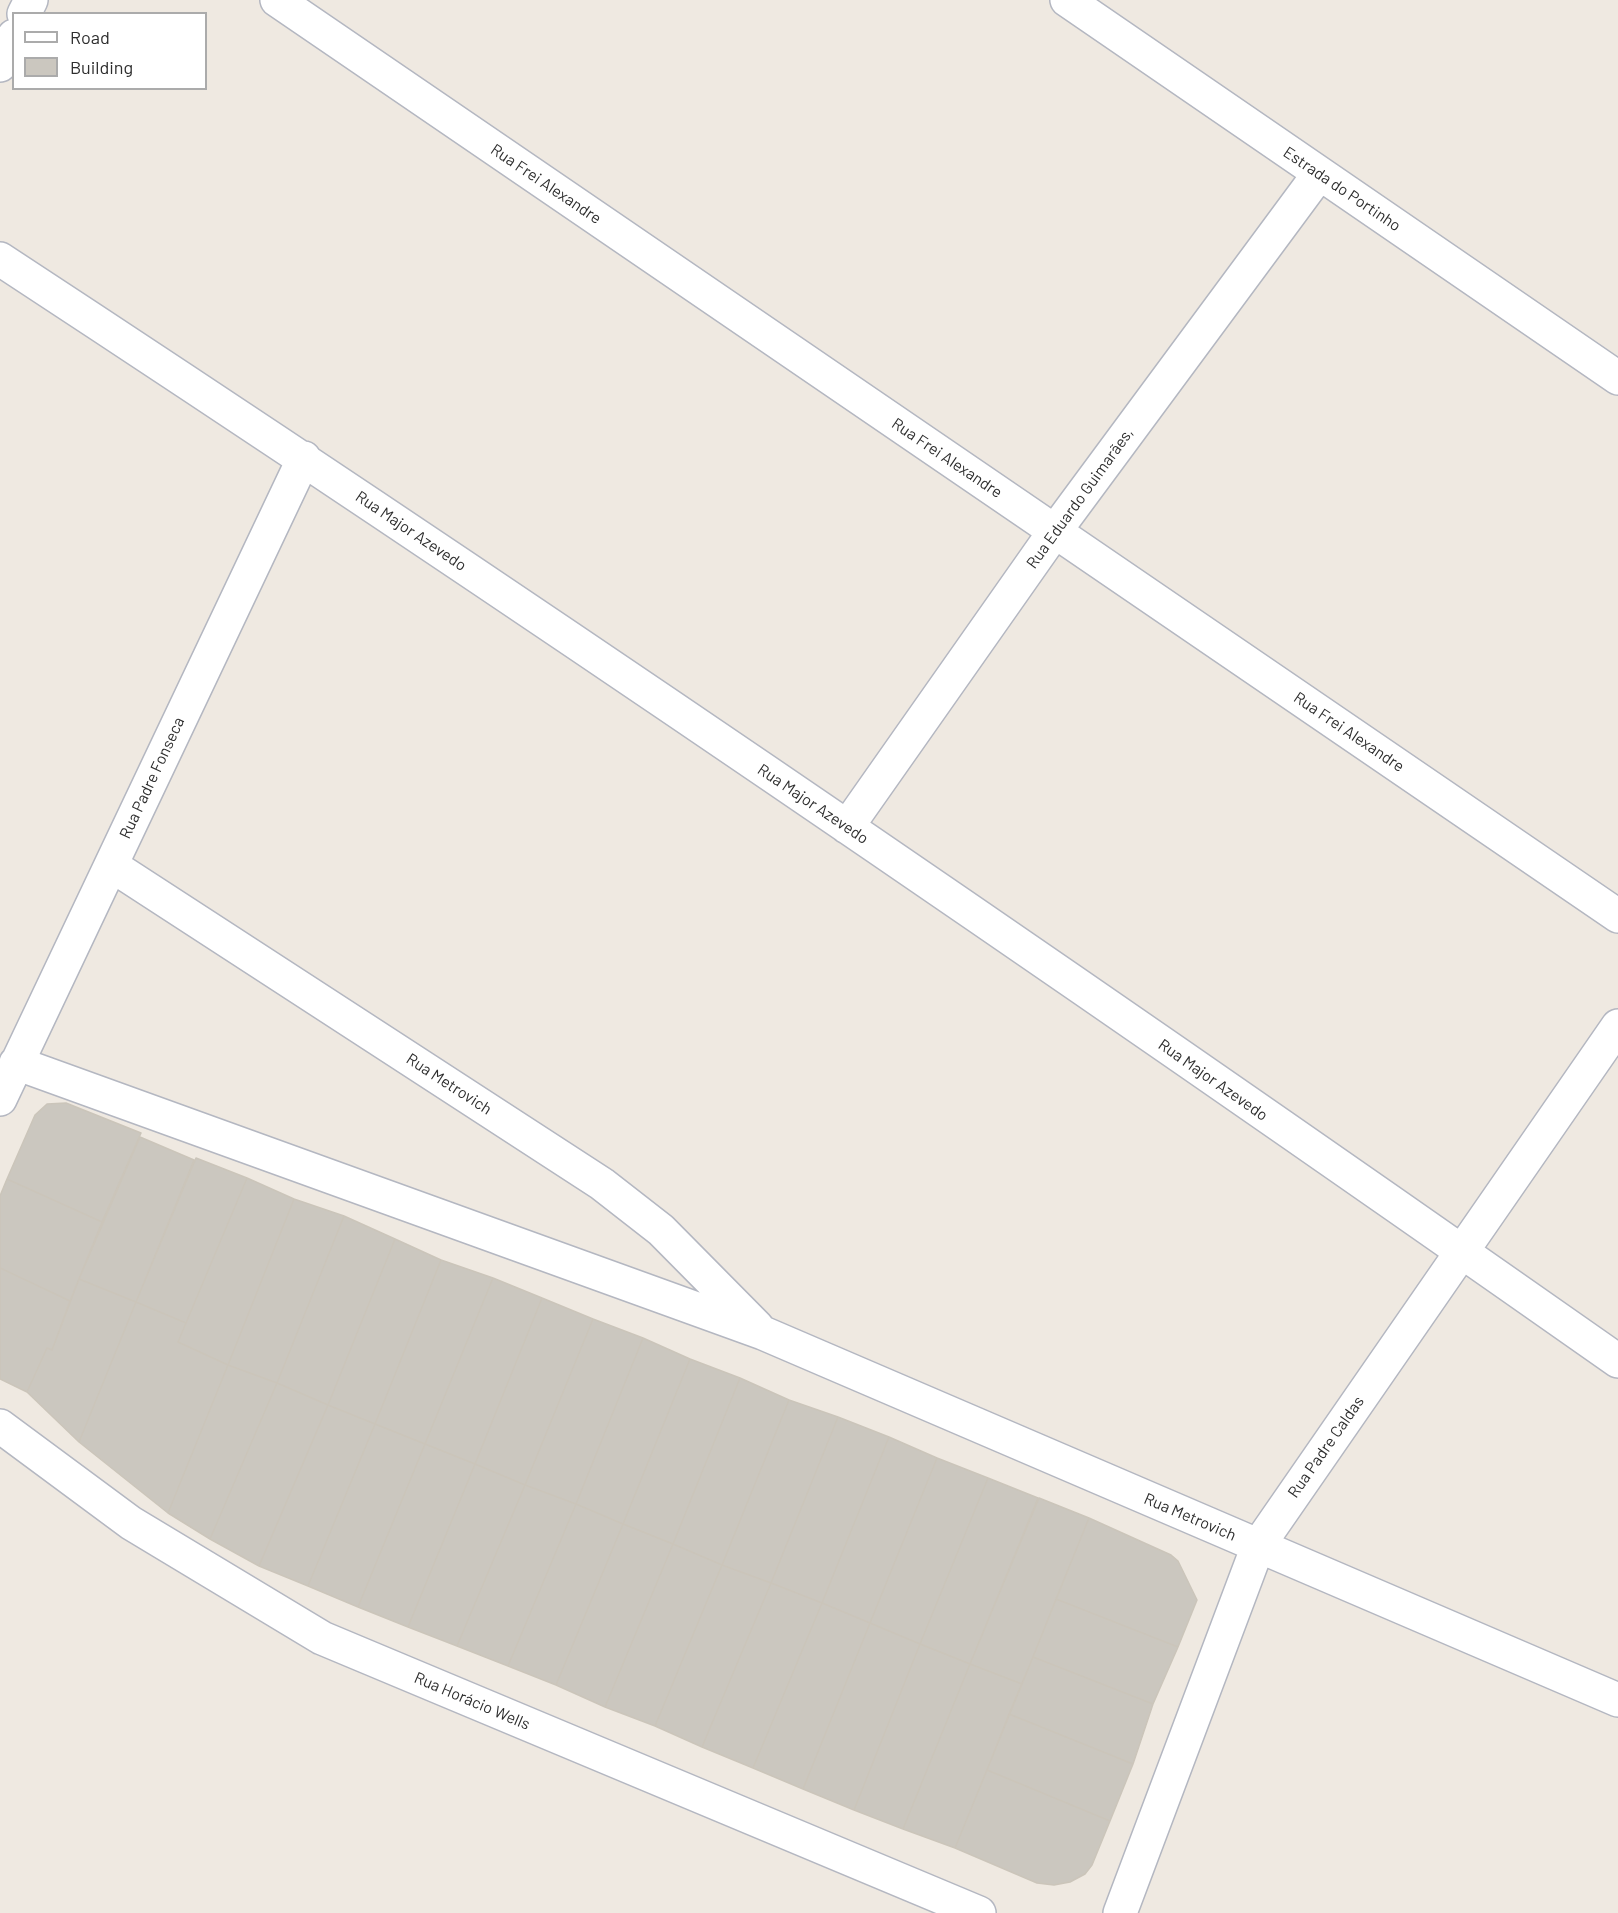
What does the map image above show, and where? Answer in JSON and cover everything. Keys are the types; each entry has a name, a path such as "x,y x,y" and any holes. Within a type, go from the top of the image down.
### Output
{"street":[{"name":"Rua Frei Alexandre","path":"277,0 1618,916"},
{"name":"Estrada do Portinho","path":"1067,0 1618,378"},
{"path":"0,65 12,40"},
{"name":"Rua Eduardo Guimarães,","path":"847,827 1055,531 1319,174"},
{"name":"Rua Major Azevedo","path":"0,259 304,458 847,827 1618,1361"},
{"name":"Rua Padre Fonseca","path":"0,1099 304,458"},
{"name":"Rua Metrovich","path":"111,865 602,1184 661,1230 763,1333"},
{"name":"Rua Padre Caldas","path":"1120,1913 1258,1546 1618,1026"},
{"name":"Rua Metrovich","path":"16,1063 763,1333 1618,1700"},
{"name":"Rua Horácio Wells","path":"0,1426 130,1523 322,1638 979,1913"}],"building":[{"path":"66,1103 141,1133 102,1222 7,1179 35,1115 47,1104"},
{"path":"140,1137 194,1160 136,1302 79,1279"},
{"path":"196,1158 247,1178 186,1323 136,1302"},
{"path":"247,1178 294,1199 228,1365 178,1342"},
{"path":"7,1179 102,1222 70,1301 0,1268 0,1196"},
{"path":"294,1199 344,1216 277,1383 228,1365"},
{"path":"344,1216 395,1239 328,1405 277,1383"},
{"path":"395,1239 441,1260 375,1424 328,1405"},
{"path":"441,1260 493,1278 425,1444 375,1424"},
{"path":"0,1268 70,1301 52,1350 47,1348 27,1392 0,1379"},
{"path":"493,1278 542,1298 475,1464 425,1444"},
{"path":"79,1279 136,1302 79,1442 27,1392 47,1348 52,1350"},
{"path":"542,1298 593,1319 525,1485 475,1464"},
{"path":"136,1302 186,1323 178,1342 228,1365 168,1513 79,1442"},
{"path":"593,1319 643,1338 576,1504 525,1485"},
{"path":"643,1338 690,1359 623,1524 576,1504"},
{"path":"690,1359 740,1378 673,1544 623,1524"},
{"path":"228,1365 277,1383 210,1539 168,1513"},
{"path":"740,1378 789,1400 722,1565 673,1544"},
{"path":"277,1383 328,1405 259,1566 210,1539"},
{"path":"789,1400 838,1417 771,1583 722,1565"},
{"path":"328,1405 375,1424 308,1586 259,1566"},
{"path":"838,1417 889,1437 822,1603 771,1583"},
{"path":"375,1424 425,1444 358,1607 308,1586"},
{"path":"889,1437 937,1458 870,1623 822,1603"},
{"path":"425,1444 475,1464 408,1627 358,1607"},
{"path":"937,1458 988,1478 920,1644 870,1623"},
{"path":"475,1464 525,1485 457,1646 408,1627"},
{"path":"988,1478 1038,1498 970,1664 920,1644"},
{"path":"525,1485 576,1504 508,1666 457,1646"},
{"path":"1039,1498 1089,1518 1022,1684 970,1664"},
{"path":"576,1504 623,1524 556,1685 508,1666"},
{"path":"1089,1518 1171,1555 1178,1561 1197,1600 1178,1647 1056,1599"},
{"path":"623,1524 673,1544 605,1707 556,1685"},
{"path":"673,1544 722,1565 655,1726 605,1707"},
{"path":"722,1565 771,1583 702,1747 655,1726"},
{"path":"771,1583 822,1603 753,1768 702,1747"},
{"path":"1056,1599 1178,1647 1153,1704 1033,1657"},
{"path":"822,1603 870,1623 803,1789 753,1768"},
{"path":"870,1623 920,1644 854,1810 803,1789"},
{"path":"920,1644 970,1664 903,1829 854,1810"},
{"path":"1033,1657 1153,1704 1133,1764 1009,1714"},
{"path":"970,1664 1022,1684 955,1848 903,1829"},
{"path":"1009,1714 1133,1764 1110,1821 987,1770"},
{"path":"987,1770 1110,1821 1092,1865 1085,1874 1070,1882 1054,1885 1037,1883 955,1848"}]}
